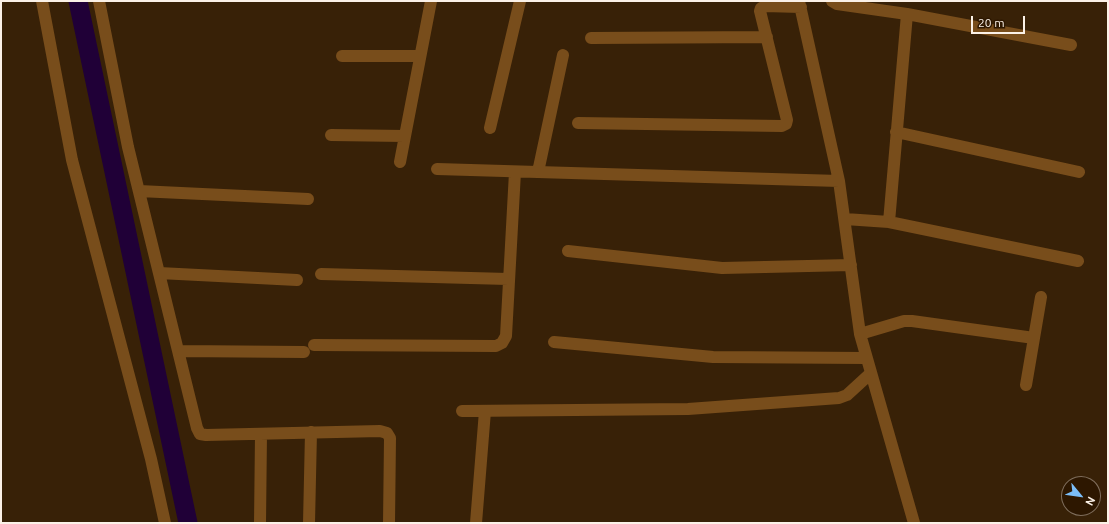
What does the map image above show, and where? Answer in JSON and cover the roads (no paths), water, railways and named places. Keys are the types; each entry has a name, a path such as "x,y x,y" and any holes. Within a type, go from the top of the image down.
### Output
{"street":[{"path":"42,1 72,160 152,459 165,523"},
{"path":"99,1 128,147 197,428 200,434 380,431 387,433 390,438 389,523"},
{"path":"400,162 431,1"},
{"path":"490,128 520,1"},
{"path":"832,1 836,4 907,14 1071,45"},
{"path":"578,123 782,126 786,124 787,120 760,11 761,8 765,6 800,4 839,181 860,334 914,523"},
{"path":"889,222 907,14"},
{"path":"590,38 766,38"},
{"path":"538,172 563,55"},
{"path":"342,56 420,56"},
{"path":"896,132 1079,172"},
{"path":"330,135 405,136"},
{"path":"437,169 839,181"},
{"path":"314,345 496,346 502,343 506,336 515,172"},
{"path":"139,191 308,199"},
{"path":"845,219 889,222 1078,261"},
{"path":"568,252 722,268 851,265"},
{"path":"159,273 296,280"},
{"path":"321,274 508,279"},
{"path":"1026,385 1041,297"},
{"path":"860,334 904,321 912,321 1034,338"},
{"path":"554,342 713,357 866,358"},
{"path":"178,351 304,352"},
{"path":"462,411 700,409 839,398 847,395 870,373"},
{"path":"476,523 485,411"},
{"path":"310,523 311,432"},
{"path":"260,523 261,434"}],"waterway":[{"path":"78,1 188,523"}]}
